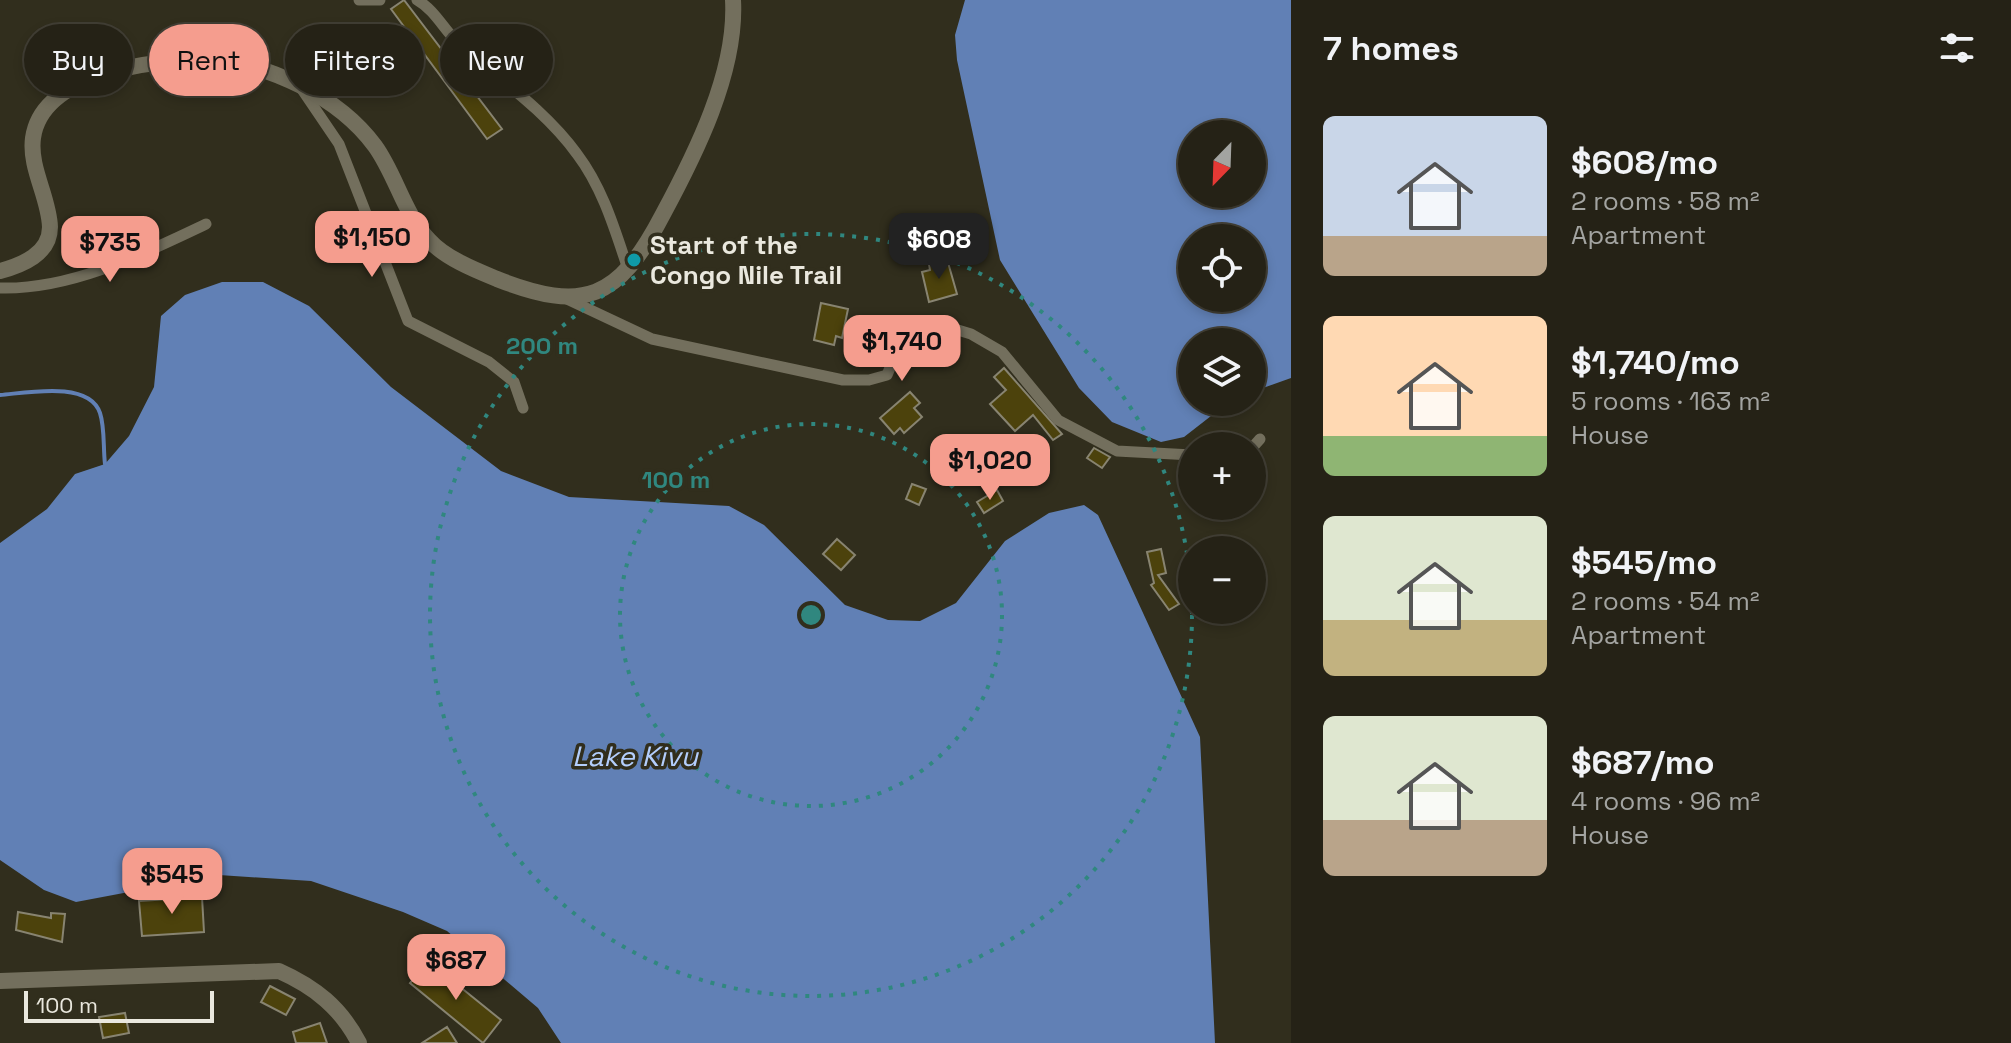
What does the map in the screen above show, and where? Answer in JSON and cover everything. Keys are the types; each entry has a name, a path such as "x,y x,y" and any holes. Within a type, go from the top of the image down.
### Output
{"main road":[{"path":"316,96 332,105 373,144 430,242 485,274 534,294 566,299 589,295 606,288 650,238 692,160 722,81 733,0"},
{"path":"0,271 38,255 46,242 50,227 33,139 37,121 49,101 79,83 111,72 208,60 285,79"},
{"path":"0,981 279,971 319,992 336,1009 359,1043"}],"street":[{"path":"359,0 380,0"},
{"path":"417,0 428,6 448,34 555,129 577,154 598,188 627,266"},
{"path":"306,96 339,144 408,321 489,362 514,382 523,408"},
{"path":"0,288 23,288 85,276 206,224"},
{"path":"566,299 652,339 843,380 869,380 887,375 908,325 919,321 938,324 971,334 1002,352 1058,420 1117,451 1178,454"}],"water":[{"path":"965,0 1291,0 1291,378 1266,387 1266,328 1178,328 1178,416 1211,416 1190,432 1178,432 1178,438 1161,442 1112,422 1079,388 1000,260 957,60 955,35"},
{"name":"Lake Kivu","path":"222,282 263,282 309,306 391,387 501,471 569,497 729,506 764,525 845,605 888,620 920,621 956,603 1005,541 1049,513 1084,505 1098,515 1200,737 1215,1043 561,1043 538,1008 447,931 403,912 311,881 219,875 76,902 44,890 0,860 0,543 47,509 75,474 105,464 129,436 154,387 161,316 185,295"}],"building":[{"path":"404,0 422,24 402,24 391,9"},
{"path":"424,26 440,47 440,75 424,54"},
{"path":"455,96 477,96 502,129 487,139"},
{"path":"947,259 957,294 929,302 922,272 930,270 929,264"},
{"path":"821,303 848,309 842,338 836,336 834,345 814,340"},
{"path":"1004,368 1062,434 1053,440 1033,415 1015,431 990,404 1006,390 994,377"},
{"path":"910,392 920,403 914,408 922,417 904,433 900,428 894,434 880,418"},
{"path":"1094,448 1110,457 1102,468 1087,458"},
{"path":"912,484 926,489 919,505 906,499"},
{"path":"997,490 1003,501 984,513 977,502"},
{"path":"837,539 855,555 841,570 823,554"},
{"path":"1161,549 1166,573 1158,575 1178,603 1169,610 1151,585 1154,583 1147,552"},
{"path":"202,897 204,932 142,936 139,901"},
{"path":"18,912 51,918 51,913 65,914 62,942 16,930"},
{"path":"428,961 501,1020 483,1043 410,983"},
{"path":"270,986 295,999 286,1015 261,1002"},
{"path":"125,1013 129,1033 103,1038 99,1017"},
{"path":"320,1023 327,1043 296,1043 293,1032"},
{"path":"447,1027 457,1043 422,1043"}],"waterway":[{"path":"0,395 70,392 94,403 102,419 105,464"}],"place":[{"name":"Start of the Congo Nile Trail","path":"634,260"}]}
